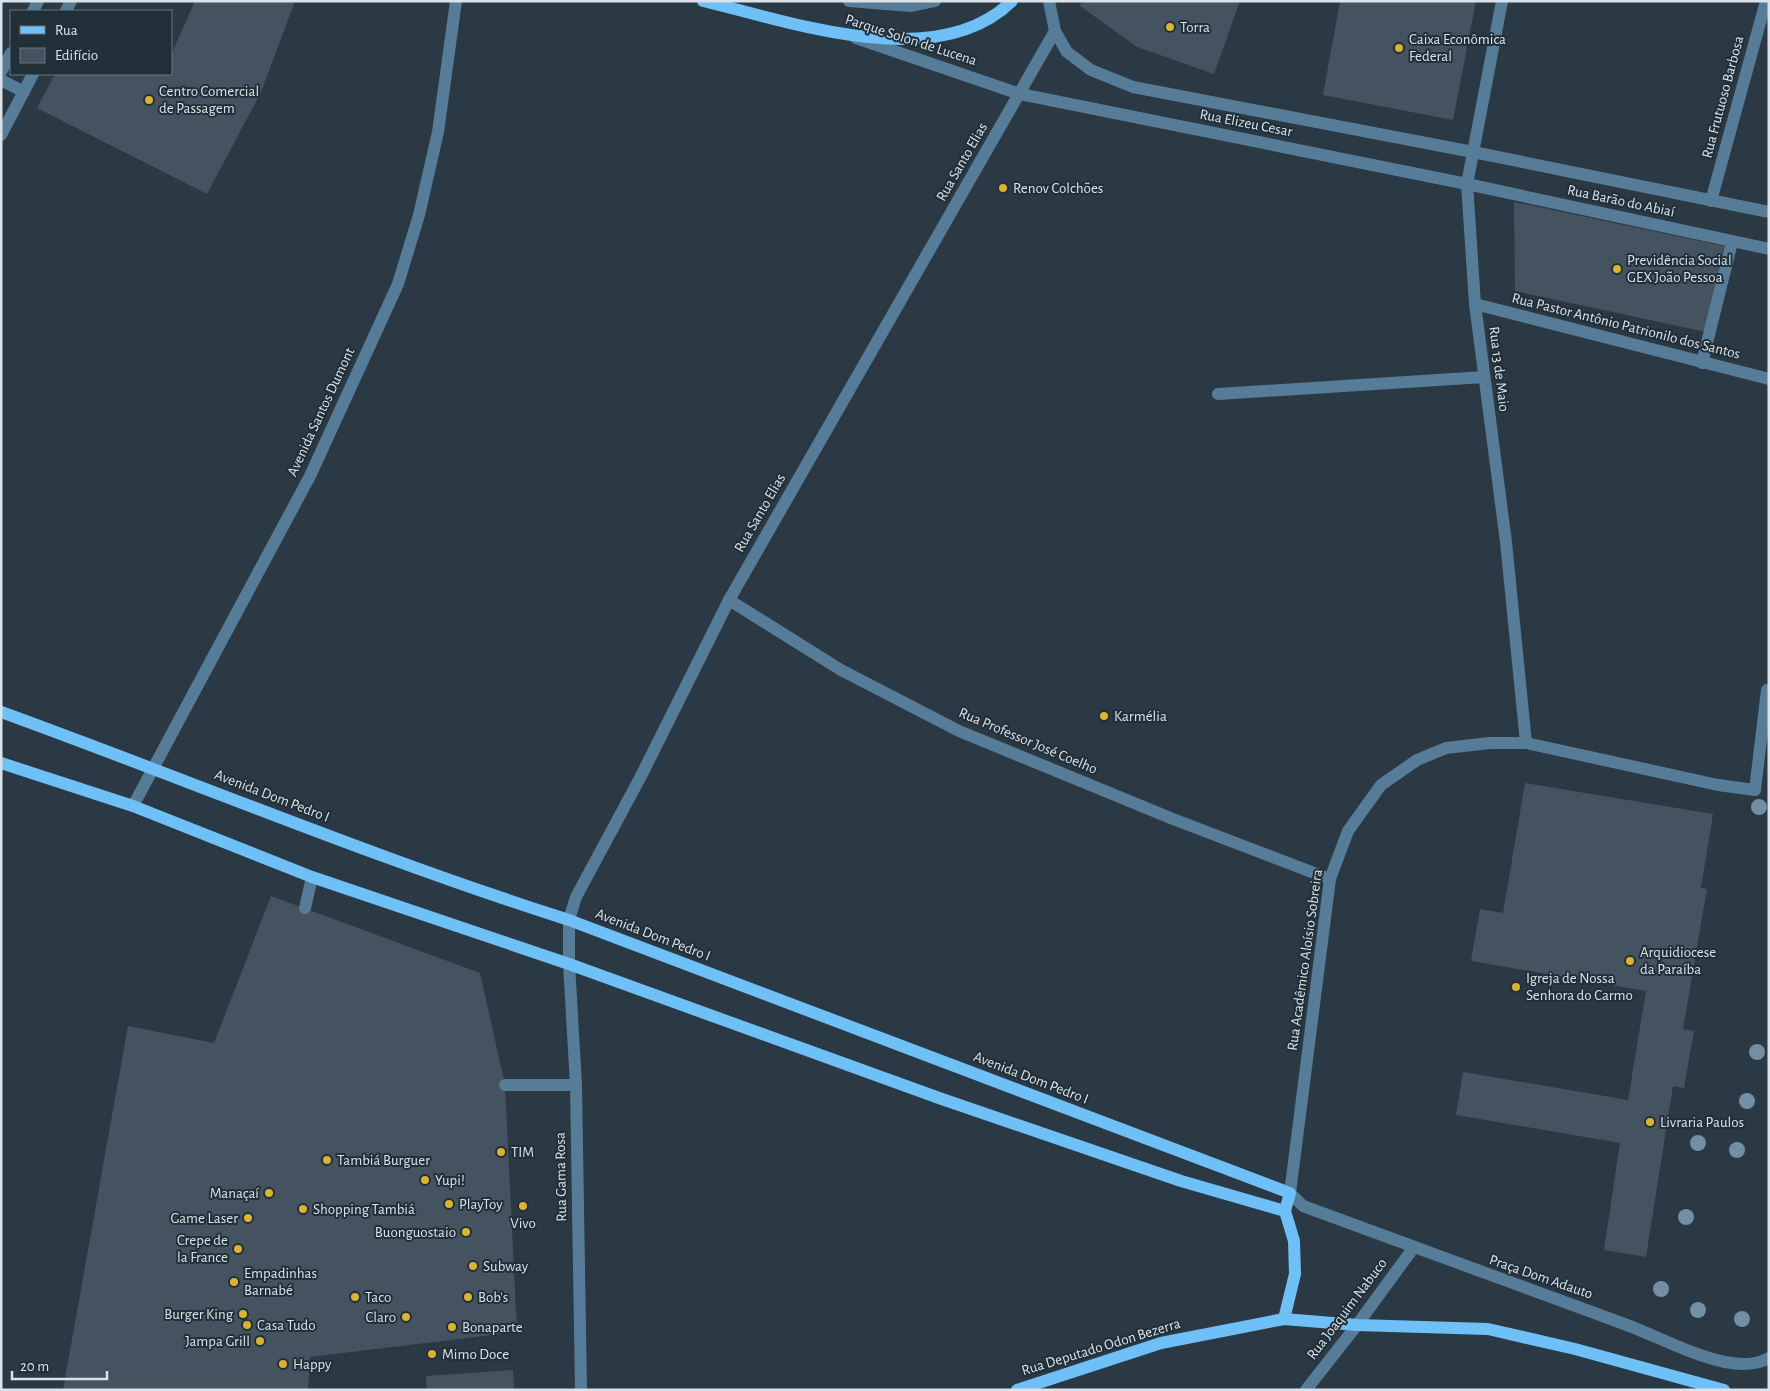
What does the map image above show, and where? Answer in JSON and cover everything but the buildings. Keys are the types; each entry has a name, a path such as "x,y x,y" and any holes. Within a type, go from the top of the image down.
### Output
{"main road":[{"name":"Parque Solon de Lucena","path":"703,1 851,36"},
{"path":"851,36 904,40 947,35 968,30 1002,12 1012,1"},
{"name":"Avenida Dom Pedro I","path":"1,712 459,885 569,920 1290,1193"},
{"path":"1,763 133,806 312,877 569,964 948,1101 1181,1181 1285,1211 1294,1241 1296,1274 1284,1319 1357,1325 1488,1329 1575,1348 1724,1390"},
{"name":"Rua Acadêmico Aloísio Sobreira","path":"1285,1211 1290,1193"},
{"name":"Rua Deputado Odon Bezerra","path":"1017,1390 1161,1343 1284,1319"}],"street":[{"name":"Avenida Santos Dumont","path":"133,806 310,476 398,284 419,215 438,132 456,1"},
{"path":"849,1 911,6 935,1"},
{"name":"Rua Elizeu Cesar","path":"1050,1 1055,30 1067,52 1091,70 1133,87 1473,152"},
{"name":"Rua 13 de Maio","path":"1502,1 1467,184 1474,304 1506,542 1526,743"},
{"name":"Rua Frutuoso Barbosa","path":"1711,201 1766,1"},
{"name":"Rua Santo Elias","path":"569,964 569,920 576,897 640,778 729,600 1055,30"},
{"name":"Parque Solon de Lucena","path":"851,36 1020,94"},
{"path":"1,72 10,55"},
{"path":"1,135 32,75"},
{"path":"1,80 24,92"},
{"name":"Rua Elizeu Cesar","path":"1020,94 1467,184"},
{"name":"Rua Barão do Abiaí","path":"1473,152 1769,212"},
{"name":"Rua Barão do Abiaí","path":"1467,184 1769,249"},
{"path":"1702,363 1732,242"},
{"name":"Rua Pastor Antônio Patrionilo dos Santos","path":"1474,304 1769,379"},
{"path":"1218,394 1484,376"},
{"name":"Rua Professor José Coelho","path":"729,600 841,670 959,731 1173,819 1330,879"},
{"name":"Rua Acadêmico Aloísio Sobreira","path":"1290,1193 1330,879 1348,831 1381,785 1417,760 1446,748 1490,743 1526,743 1718,785 1755,790 1768,690"},
{"path":"305,908 312,877"},
{"name":"Rua Gama Rosa","path":"569,964 576,1086 581,1390"},
{"path":"505,1085 576,1086"},
{"name":"Praça Dom Adauto","path":"1290,1193 1303,1206 1650,1332 1724,1362 1750,1364 1760,1363 1769,1358"},
{"path":"1285,1211 1303,1206"},
{"name":"Rua Joaquim Nabuco","path":"1306,1390 1357,1325 1414,1247"}],"place":[{"name":"Torra","path":"1170,27"},
{"name":"Caixa Econômica Federal","path":"1399,48"},
{"name":"Centro Comercial de Passagem","path":"149,100"},
{"name":"Renov Colchões","path":"1003,188"},
{"name":"Previdência Social GEX João Pessoa","path":"1617,269"},
{"name":"Karmélia","path":"1104,716"},
{"name":"Arquidiocese da Paraíba","path":"1630,961"},
{"name":"Igreja de Nossa Senhora do Carmo","path":"1516,987"},
{"name":"Livraria Paulos","path":"1650,1122"},
{"name":"TIM","path":"501,1152"},
{"name":"Tambiá Burguer","path":"327,1160"},
{"name":"Yupi!","path":"425,1180"},
{"name":"Manaçaí","path":"269,1193"},
{"name":"PlayToy","path":"449,1204"},
{"name":"Vivo","path":"523,1206"},
{"name":"Shopping Tambiá","path":"303,1209"},
{"name":"Game Laser","path":"248,1218"},
{"name":"Buonguostaio","path":"466,1232"},
{"name":"Crepe de la France","path":"238,1249"},
{"name":"Subway","path":"473,1266"},
{"name":"Empadinhas Barnabé","path":"234,1282"},
{"name":"Taco","path":"355,1297"},
{"name":"Bob's","path":"468,1297"},
{"name":"Burger King","path":"243,1314"},
{"name":"Claro","path":"406,1317"},
{"name":"Casa Tudo","path":"247,1325"},
{"name":"Bonaparte","path":"452,1327"},
{"name":"Jampa Grill","path":"260,1341"},
{"name":"Mimo Doce","path":"432,1354"},
{"name":"Happy","path":"283,1364"}]}
